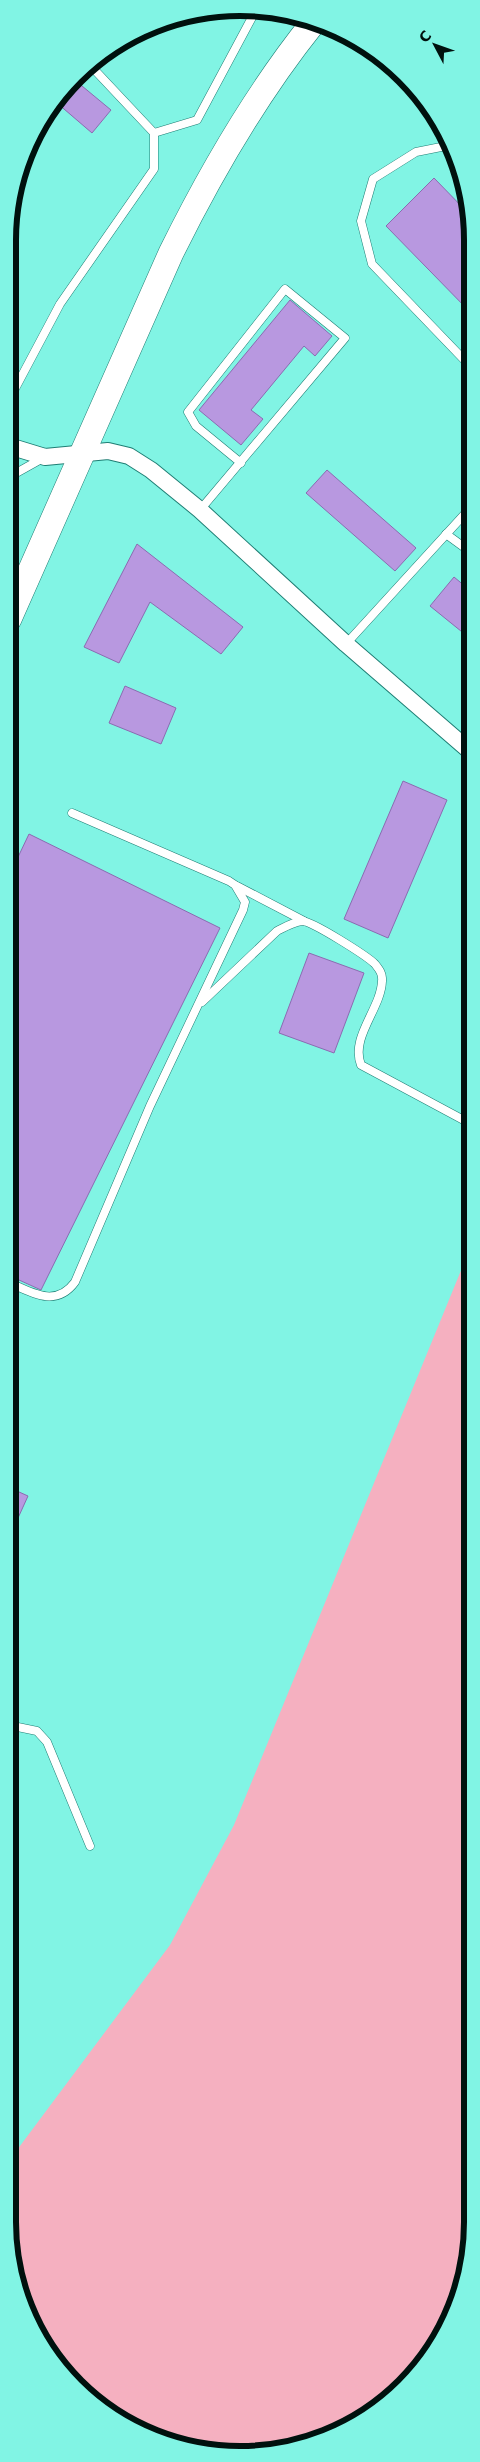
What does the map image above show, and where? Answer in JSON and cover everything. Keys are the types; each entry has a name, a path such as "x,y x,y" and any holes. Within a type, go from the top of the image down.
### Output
{"main road":[{"path":"16,603 179,237 229,142 259,96 311,28"}],"street":[{"path":"16,448 45,457 108,451 129,456 152,470 200,510 346,644 464,746"}],"lane":[{"path":"154,133 196,120 252,17"},
{"path":"16,387 60,304 154,169 154,133 95,70"},
{"path":"444,146 416,152 373,179 361,221 372,264 464,360"},
{"path":"200,510 241,463 345,338 285,289 188,412 196,426 241,463"},
{"path":"16,473 45,457"},
{"path":"346,644 464,515"},
{"path":"446,534 464,547"},
{"path":"72,813 235,885 366,956 380,971 383,979 380,993 360,1045 358,1056 361,1065 464,1120"},
{"path":"16,1285 50,1297 68,1291 75,1282 150,1106 243,910 245,902 235,885"},
{"path":"198,1005 277,931 290,924 304,921"},
{"path":"16,1727 37,1731 47,1742 90,1846"}],"shaded area":[{"path":"464,1263 464,2222 462,2251 452,2294 441,2321 418,2358 388,2390 352,2416 326,2429 298,2438 269,2444 240,2446 211,2444 182,2438 154,2429 128,2416 104,2400 72,2370 46,2334 33,2308 24,2280 18,2251 16,2222 16,2151 170,1945 234,1825"}],"building":[{"path":"80,84 111,110 92,133 61,106"},
{"path":"434,178 461,206 464,240 464,306 386,226"},
{"path":"290,300 332,336 315,356 304,346 251,410 263,419 241,445 199,410"},
{"path":"327,470 416,548 395,571 306,493"},
{"path":"137,544 243,627 221,654 150,602 119,663 84,647"},
{"path":"454,577 464,585 464,634 430,606"},
{"path":"125,686 176,708 161,744 109,723"},
{"path":"403,781 447,800 388,938 344,919"},
{"path":"29,834 220,928 41,1290 16,1279 16,861"},
{"path":"309,953 364,973 334,1053 279,1033"},
{"path":"16,1491 28,1496 16,1522"}]}
